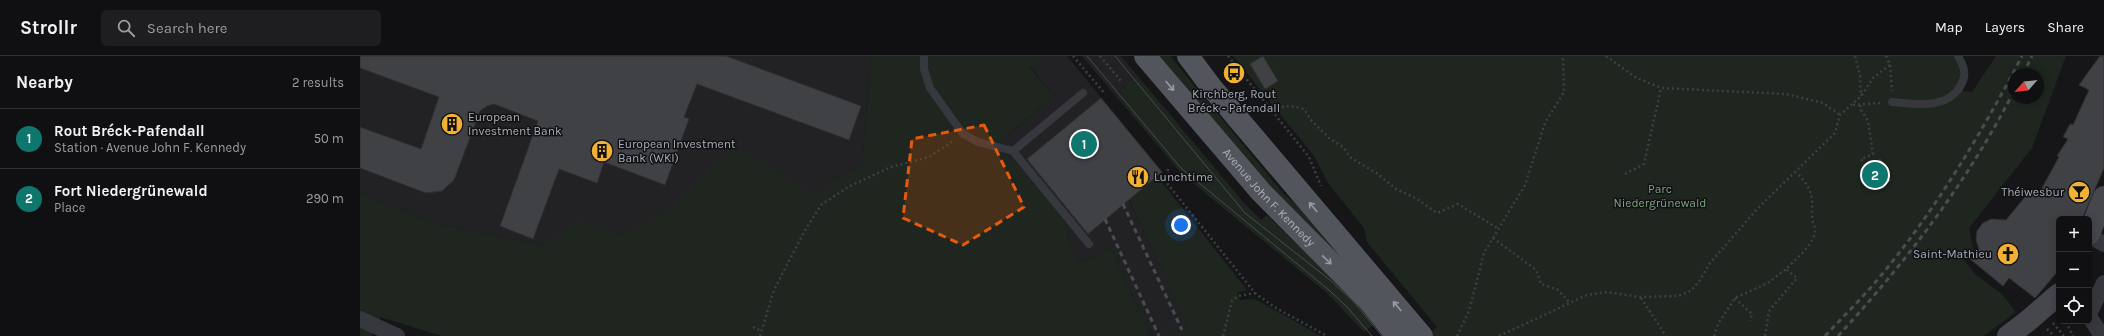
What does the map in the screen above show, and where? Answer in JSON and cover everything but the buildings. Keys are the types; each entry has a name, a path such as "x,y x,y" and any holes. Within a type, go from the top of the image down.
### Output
{"main road":[{"name":"Avenue John F. Kennedy","path":"1145,56 1261,192 1369,301 1397,336"},
{"name":"Avenue John F. Kennedy","path":"1188,56 1212,88 1422,336"},
{"path":"2092,227 2104,197"},
{"path":"2008,336 2056,297"}],"street":[{"path":"2092,237 2104,244"},
{"path":"2092,309 2104,283"},
{"path":"360,319 397,336"},
{"path":"2092,320 2102,336"}],"lane":[{"path":"924,56 924,69 930,88 963,134 978,142 1013,151 1089,244"},
{"path":"1892,102 1935,104 1948,99 1958,90 1965,78 1963,64 1958,56"},
{"path":"1013,151 1083,93"}],"path":[{"path":"1073,56 1105,94"},
{"path":"1100,56 1121,81"},
{"path":"1228,56 1309,157 1324,193"},
{"path":"1457,336 1469,311 1484,253 1525,185 1545,122 1564,92 1563,56"},
{"path":"1606,56 1635,77 1661,88 1786,94 1823,103 1840,115"},
{"path":"1855,56 1860,76 1861,96"},
{"path":"1853,105 1892,102 1890,65 1886,56"},
{"path":"1499,336 1587,295 1607,292 1640,297 1678,296 1691,291 1700,280 1710,263 1758,208 1835,133 1840,115 1853,105 1873,78 1890,65"},
{"path":"1624,174 1644,164 1661,88"},
{"path":"1860,105 1861,110 1868,121 1873,154 1861,159 1865,166"},
{"path":"1273,112 1279,107 1293,106 1304,109 1311,120 1329,138 1343,147 1351,158 1378,174 1396,189 1417,199 1437,213 1458,204 1499,229"},
{"path":"760,336 774,290 804,232 821,205 848,187 891,167 929,157 963,134"},
{"path":"1168,169 1166,182 1255,293 1274,307 1327,336"},
{"path":"1714,336 1718,324 1735,298 1768,283 1786,269 1804,252 1815,234 1815,228 1812,221 1813,196 1807,184 1796,172"},
{"path":"1493,238 1536,270 1541,284 1558,290 1570,303"},
{"path":"1765,336 1769,311 1797,278 1786,269"},
{"path":"1223,336 1232,301 1238,296 1255,293"},
{"path":"1640,297 1666,336"},
{"path":"1735,298 1752,314 1750,321"},
{"path":"2051,321 2064,336"},
{"path":"2067,324 2073,336"},
{"path":"753,327 761,331"}],"highlighted area":[{"path":"984,125 1024,207 963,245 903,218 912,139"}],"shaded area":[{"path":"360,56 873,56 870,67 862,166 834,181 783,260 545,246 427,222 360,192"},
{"path":"1041,56 1067,56 1162,172 1129,200 1189,327 1169,336 1150,336 1111,248 1080,262 1070,242 1064,218 998,153 1003,139 1054,96 1029,66"},
{"path":"1082,56 1121,56 1137,75 1115,95"}],"green space":[{"path":"873,56 1041,56 1029,67 1054,96 1003,139 998,152 1014,158 1064,218 1070,242 1080,262 1111,248 1150,336 442,336 380,317 372,336 360,336 360,192 427,222 545,246 580,220 621,236 672,209 736,147 816,198 834,181 862,166 870,67"},
{"path":"1159,56 1170,56 1283,193 1316,221 1343,260 1294,216"},
{"name":"Parc Niedergrünewald","path":"1233,56 1958,56 1963,64 1959,90 1972,92 1996,56 2066,56 2032,148 1969,228 1974,252 1963,259 1976,275 2002,294 2016,312 1984,336 1427,336 1437,327 1367,242 1364,228 1328,183 1314,156"},
{"path":"1137,75 1245,204 1261,220 1267,215 1377,322 1364,332 1328,294 1181,173 1115,95"},
{"path":"1157,176 1247,290 1237,293 1240,300 1255,299 1321,336 1169,336 1188,327 1129,199"}],"tram line":[{"path":"1087,56 1181,168 1330,291 1347,307 1372,336"},
{"path":"1115,56 1245,213 1330,280 1354,302 1382,336"}],"railway":[{"path":"1825,336 1873,285 1895,259 1935,203 1972,145 2022,56"},
{"path":"2026,68 2032,56"},
{"path":"1838,336 1888,279 1935,219 1977,157 2008,102"},
{"path":"1123,204 1182,330"},
{"path":"1105,219 1159,336"}],"place":[{"name":"Kirchberg, Rout Bréck - Pafendall","path":"1234,73"},
{"name":"European Investment Bank","path":"452,124"},
{"name":"Rout Bréck-Pafendall","path":"1084,144"},
{"name":"European Investment Bank (WKI)","path":"602,151"},
{"name":"Fort Niedergrünewald","path":"1875,175"},
{"name":"Lunchtime","path":"1138,177"},
{"name":"Théiwesbur","path":"2079,192"},
{"name":"Saint-Mathieu","path":"2008,254"}]}
